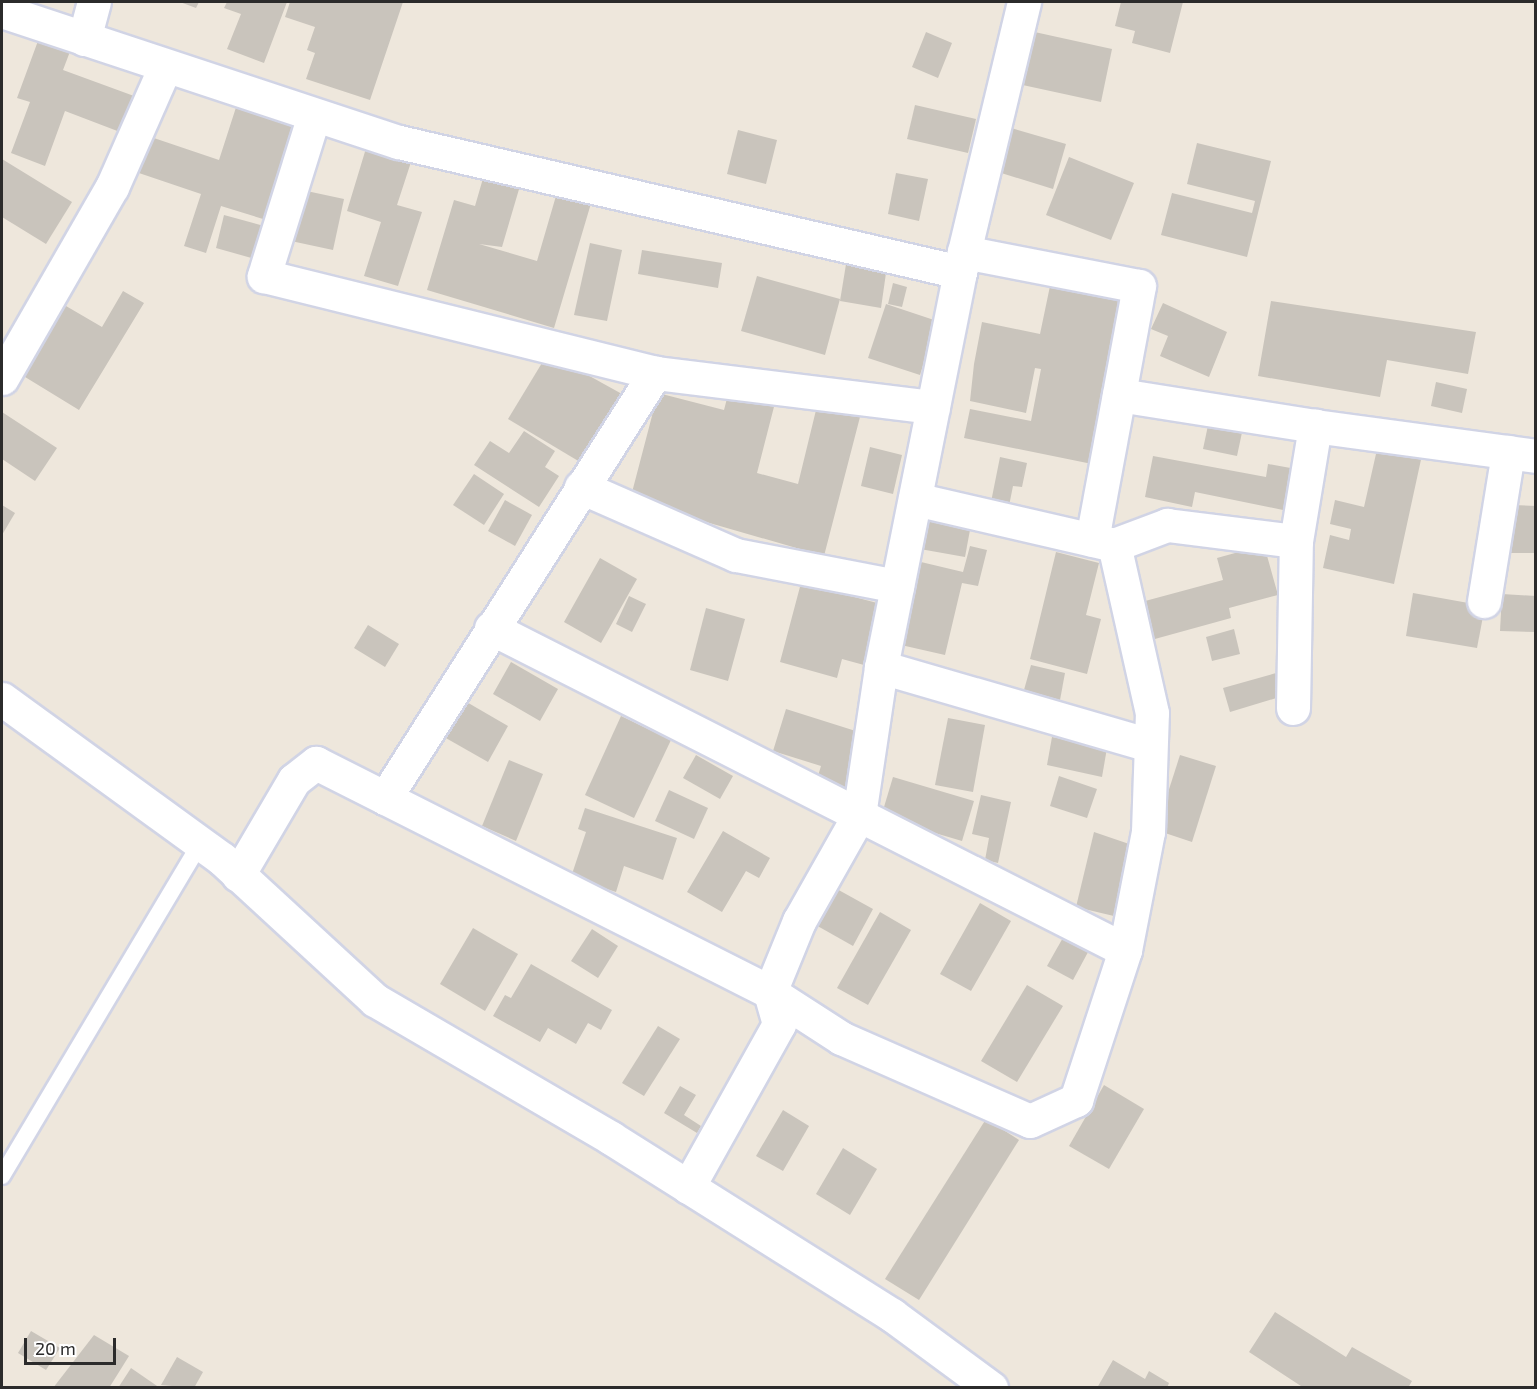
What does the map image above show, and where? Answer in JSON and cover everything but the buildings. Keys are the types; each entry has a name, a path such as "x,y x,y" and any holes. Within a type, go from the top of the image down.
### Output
{"street":[{"path":"84,39 94,2"},
{"path":"688,1187 779,1024 770,992 800,921 859,815 881,667 962,262 1024,2"},
{"path":"2,11 165,67 399,142 690,213 962,262 1140,286 1119,395 1103,542 1152,712 1148,832 1125,950 1076,1100 1030,1121 841,1038 770,992 316,763 294,780 238,874"},
{"path":"2,378 112,187 165,67"},
{"path":"314,115 264,276 655,373 933,407"},
{"path":"385,798 655,373"},
{"path":"1119,395 1315,426 1522,454 1484,601"},
{"path":"1293,708 1296,541 1315,426"},
{"path":"581,488 736,555 897,586"},
{"path":"915,499 1103,542 1167,525 1296,541"},
{"path":"491,628 1125,950"},
{"path":"881,667 1150,745"},
{"path":"2,699 238,874 375,1000 688,1187 892,1315 991,1388"}],"lane":[{"path":"2,1176 200,844"}]}
